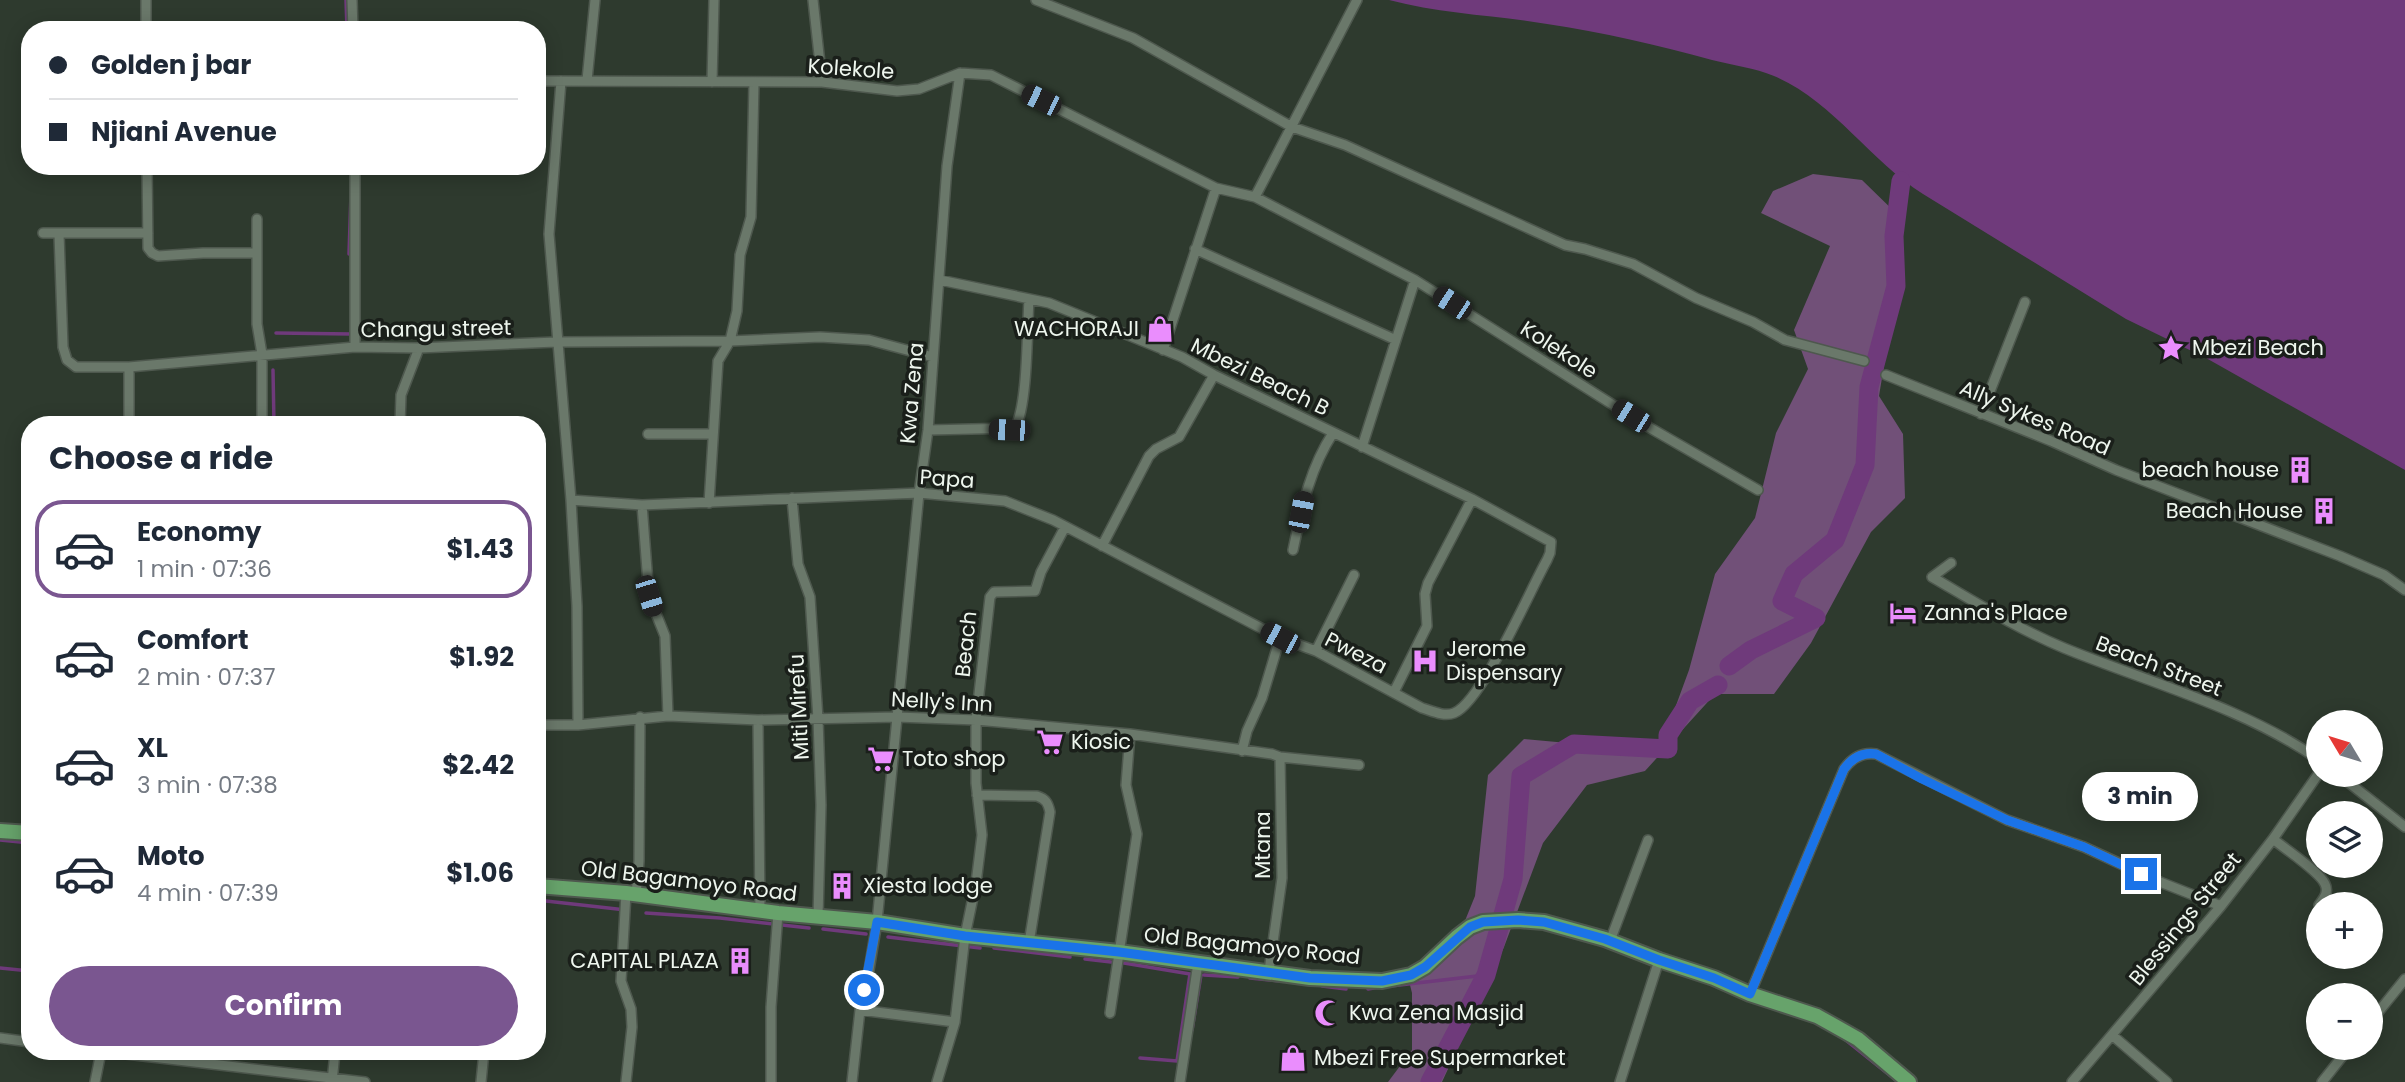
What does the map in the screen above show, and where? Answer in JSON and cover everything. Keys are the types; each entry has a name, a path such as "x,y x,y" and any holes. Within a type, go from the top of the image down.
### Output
{"main road":[{"path":"0,831 21,832"},
{"name":"Old Bagamoyo Road","path":"546,887 877,922 965,936 1119,952 1310,978 1382,981 1411,975 1425,967 1470,927 1483,922 1544,922 1610,941 1714,978 1750,994 1817,1016 1858,1039 1909,1082"}],"street":[{"path":"146,0 146,21"},
{"path":"352,0 353,21"},
{"path":"587,80 595,0"},
{"path":"712,82 714,0"},
{"path":"813,0 822,82"},
{"path":"1036,0 1133,38 1292,127 1345,145 1565,245 1585,248 1633,264 1696,298 1754,322 1785,340 1864,361"},
{"path":"1255,197 1357,0"},
{"name":"Kolekole","path":"546,81 822,82 897,91 919,89 960,73 991,75 1216,188 1255,197 1415,280 1646,425 1758,490"},
{"name":"Kwa Zena","path":"897,717 919,493 928,430 947,166 960,73"},
{"path":"561,81 549,234 571,500 577,606 578,725"},
{"path":"709,503 718,360 730,341 737,311 740,255 751,217 754,82"},
{"path":"147,175 148,248 158,256 255,253"},
{"path":"355,175 355,347"},
{"path":"1163,350 1216,188"},
{"path":"257,219 255,253 257,324 262,354 262,416"},
{"path":"43,233 148,233"},
{"name":"Changu street","path":"59,234 63,347 67,360 76,367 129,367 355,347 419,348 556,342 730,341 820,337 869,340 933,357"},
{"path":"1195,250 1396,340"},
{"name":"Mbezi Beach B","path":"940,280 1049,303 1182,357 1472,499 1551,542"},
{"path":"1362,447 1415,280"},
{"path":"928,430 1015,428 1024,384 1029,299"},
{"path":"1982,414 2025,302"},
{"path":"400,416 401,395 419,348"},
{"path":"129,367 129,416"},
{"path":"1102,547 1149,456 1156,449 1179,437 1214,375"},
{"name":"Ally Sykes Road","path":"1886,375 2052,441 2116,470 2340,556 2384,575 2405,590"},
{"path":"1293,550 1305,492 1320,453 1333,433"},
{"path":"648,434 713,434"},
{"name":"Papa","path":"571,500 642,505 919,493 1005,501 1065,527 1102,547"},
{"name":"Miti Mirefu","path":"792,498 798,564 810,597 818,719 821,805 818,917"},
{"path":"1394,692 1427,626 1425,594 1428,583 1472,499"},
{"path":"642,505 649,596 665,636 668,716"},
{"name":"Beach","path":"937,1082 955,1021 965,936 982,835 977,795 976,720 990,597 994,593 1035,591 1041,572 1065,527"},
{"name":"Pweza","path":"1102,547 1280,638 1317,651 1439,714 1453,713 1463,707 1480,687 1547,560 1551,542"},
{"name":"Beach Street","path":"1951,563 1932,577 2028,631 2175,688 2306,751"},
{"path":"1317,651 1354,576"},
{"path":"1280,638 1242,751 1359,765"},
{"name":"Nelly's Inn","path":"546,725 578,725 668,716 758,720 897,717 976,720 1130,734 1242,751"},
{"path":"852,1082 860,1010 877,922 897,717"},
{"path":"626,1082 632,1027 631,1009 621,981 631,894 639,861 639,718"},
{"path":"758,720 760,910"},
{"path":"1110,1013 1137,834 1126,785 1130,734"},
{"path":"1750,994 1844,769 1850,761 1868,753 1876,754 2007,820 2084,847 2221,906"},
{"name":"Mtana","path":"1269,971 1282,878 1280,757"},
{"name":"Blessings Street","path":"2072,1082 2221,906 2308,788"},
{"path":"2356,788 2405,827"},
{"path":"977,795 1037,796 1044,798 1048,804 1050,812 1028,943"},
{"path":"2273,838 2320,877 2326,885 2326,892"},
{"path":"1610,941 1648,840"},
{"path":"771,1082 771,1007 778,912"},
{"path":"1620,1082 1659,960"},
{"path":"1180,1082 1198,963"},
{"path":"2383,1006 2405,979"},
{"path":"860,1010 955,1021"},
{"path":"2112,1035 2167,1082"},
{"path":"0,1038 21,1041"},
{"path":"96,1082 100,1060"},
{"path":"213,1060 332,1080 365,1082"},
{"path":"332,1080 334,1060"},
{"path":"481,1082 483,1060"},
{"path":"2322,1082 2339,1060"}],"shaded area":[{"path":"1389,0 2405,0 2405,470 2206,358 2126,319 1923,194 1885,165 1815,100 1774,76 1609,35"},
{"path":"1813,174 1862,180 1901,218 1898,281 1879,396 1903,434 1905,498 1871,532 1811,643 1774,694 1715,694 1645,771 1587,785 1543,843 1504,947 1442,1082 1388,1082 1412,1050 1412,993 1408,977 1458,938 1475,896 1488,775 1524,739 1655,751 1666,746 1671,719 1689,670 1715,574 1755,518 1776,433 1808,369 1794,330 1830,246 1761,213 1773,191"}],"waterway":[{"path":"346,0 347,21"},
{"path":"1729,666 1751,650 1816,618 1782,601 1794,574 1835,540 1865,465 1869,387 1896,286 1894,236 1901,181"},
{"path":"349,254 351,193"},
{"path":"276,333 351,334 351,330"},
{"path":"273,370 274,416"},
{"path":"1430,1082 1486,975 1513,879 1521,776 1574,744 1668,749 1668,735 1690,701 1718,685"},
{"path":"0,840 21,842"},
{"path":"546,901 626,910"},
{"path":"646,913 809,928"},
{"path":"823,929 866,934"},
{"path":"888,937 980,948"},
{"path":"994,948 1070,957"},
{"path":"1085,959 1111,962"},
{"path":"1124,963 1190,974 1177,1061 1140,1058"},
{"path":"0,968 21,970"},
{"path":"1192,1030 1201,975"},
{"path":"1204,975 1238,977"},
{"path":"1391,986 1486,975"},
{"path":"1250,978 1280,981"},
{"path":"1322,986 1346,989"},
{"path":"1368,989 1380,987"},
{"path":"1843,1038 1897,1081"}],"place":[{"name":"WACHORAJI","path":"1160,329"},
{"name":"Mbezi Beach","path":"2171,348"},
{"name":"beach house","path":"2300,470"},
{"name":"Beach House","path":"2324,511"},
{"name":"Zanna's Place","path":"1903,613"},
{"name":"Jerome Dispensary","path":"1425,661"},
{"name":"Kiosic","path":"1050,742"},
{"name":"Toto shop","path":"881,759"},
{"name":"Xiesta lodge","path":"842,886"},
{"name":"CAPITAL PLAZA","path":"740,961"},
{"name":"Kwa Zena Masjid","path":"1328,1013"},
{"name":"Mbezi Free Supermarket","path":"1293,1058"}],"route":[{"path":"864,990 877,922 965,936 1119,952 1310,978 1382,981 1411,975 1425,967 1470,927 1483,922 1518,920 1544,922 1605,939 1714,978 1750,994 1844,769 1850,761 1868,753 1876,754 2007,820 2084,847 2141,874"}]}
